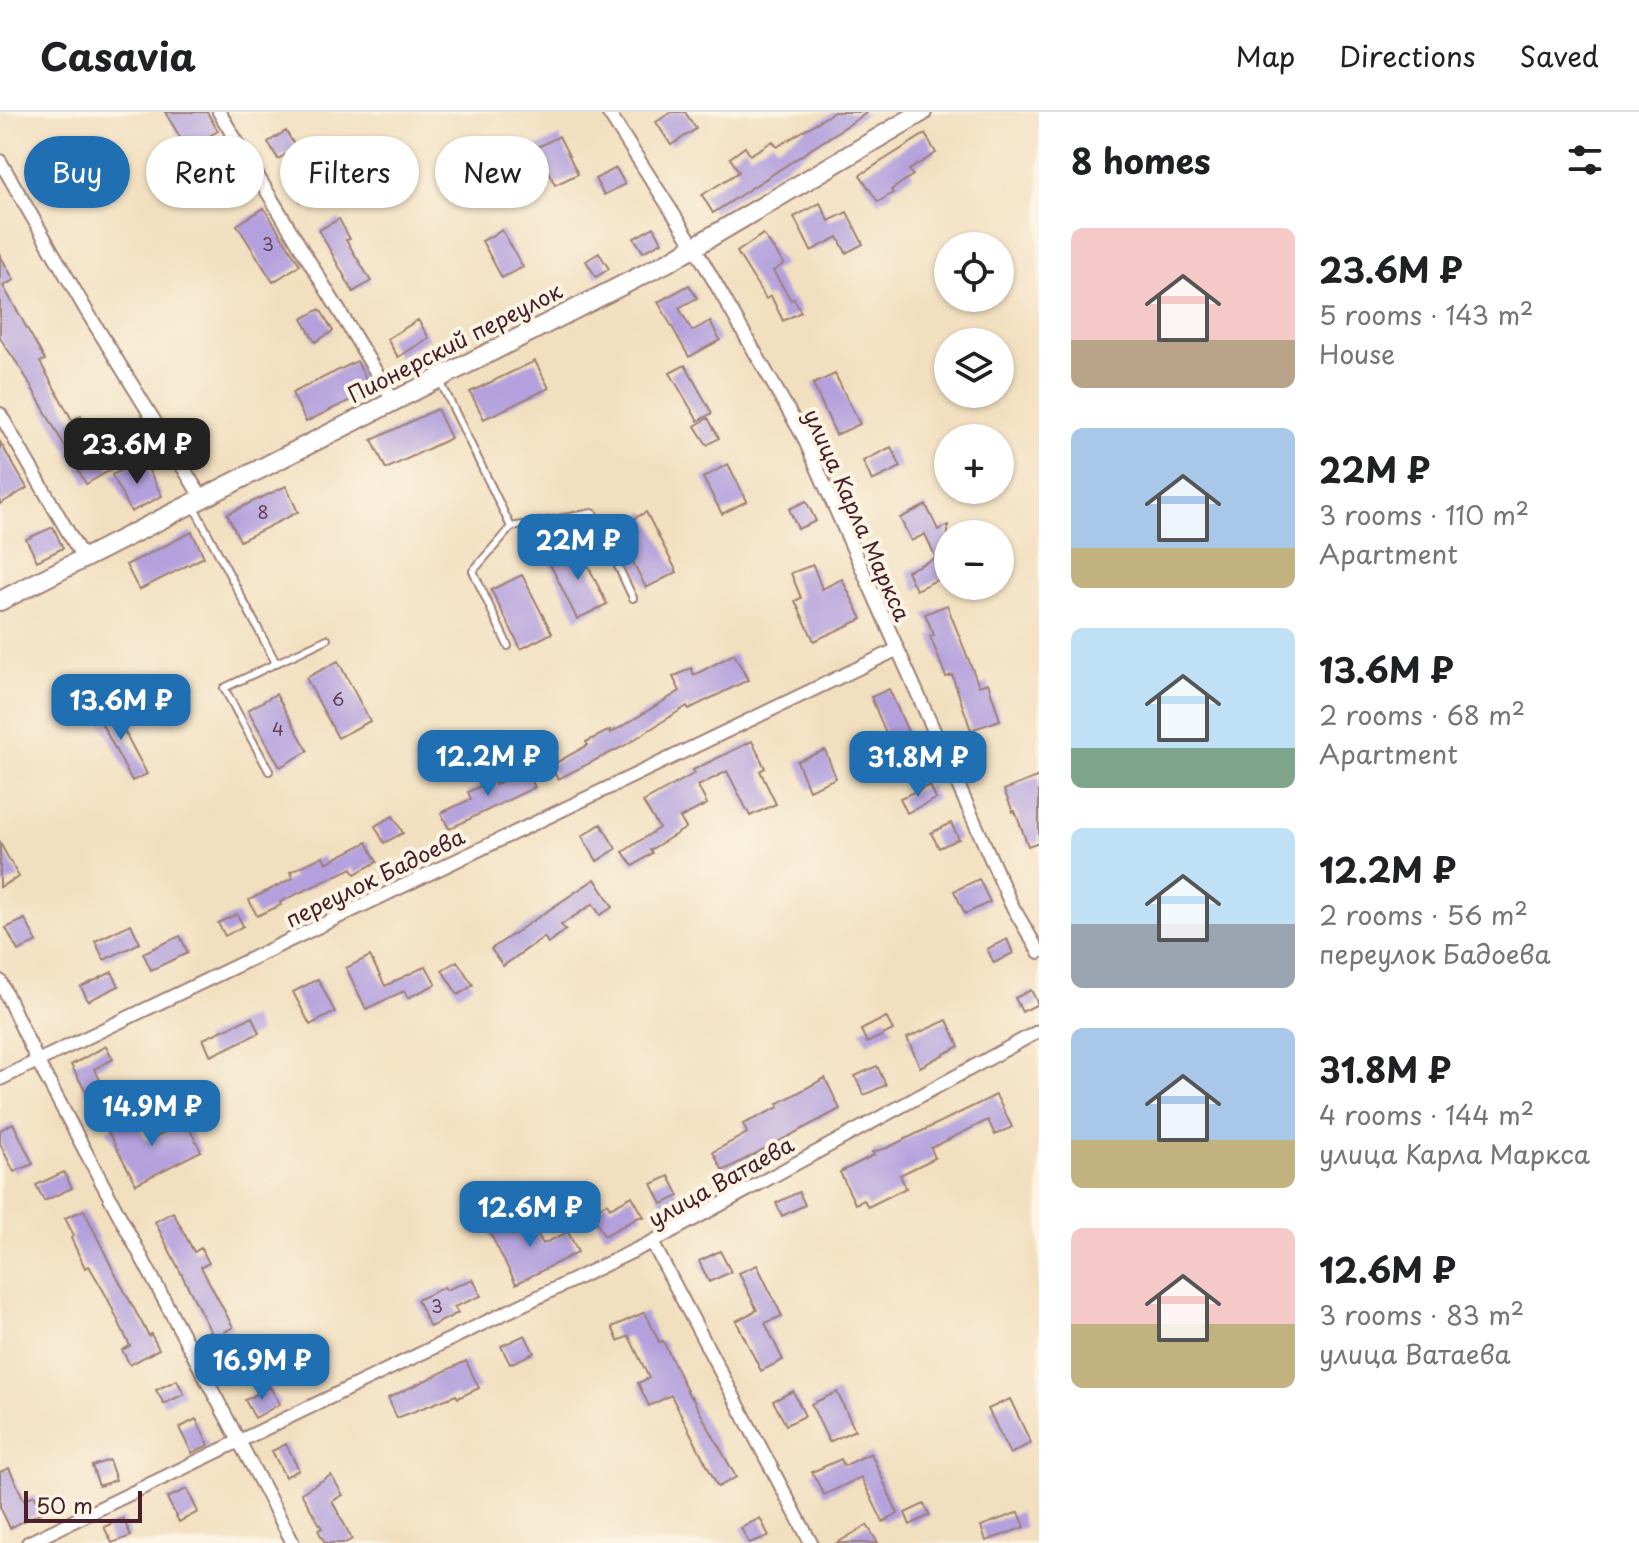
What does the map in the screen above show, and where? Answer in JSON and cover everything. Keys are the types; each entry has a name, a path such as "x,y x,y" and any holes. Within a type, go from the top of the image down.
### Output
{"street":[{"path":"219,112 393,400"},
{"name":"улица Карла Маркса","path":"608,112 694,246 803,436 1011,904 1039,952"},
{"name":"Пионерский переулок","path":"0,601 670,261 922,112"},
{"path":"0,161 198,502"},
{"path":"0,414 83,558"},
{"name":"переулок Бадоева","path":"0,1079 896,650"},
{"path":"0,981 38,1062 293,1543"},
{"name":"улица Ватаева","path":"28,1543 652,1242 1039,1031"},
{"path":"652,1242 811,1543"}],"lane":[{"path":"438,378 511,527"},
{"path":"198,502 276,663"},
{"path":"508,646 473,571 511,527 593,513 633,598"},
{"path":"269,771 224,688 327,639"}],"building":[{"path":"165,112 207,112 218,131 209,136 179,136"},
{"path":"672,112 685,112 696,129 671,145 656,122"},
{"path":"834,112 868,112 713,213 702,195 739,172 730,158 745,147 750,155 773,141 777,147"},
{"path":"286,131 289,136 280,136 278,159 268,142"},
{"path":"925,134 936,153 909,170 913,175 878,202 860,175"},
{"path":"559,136 578,174 555,185 549,173 549,141"},
{"path":"616,168 625,184 604,195 595,179"},
{"path":"820,203 829,221 847,212 863,244 846,253 838,237 811,251 794,217"},
{"path":"264,208 300,265 273,282 237,225"},
{"path":"339,219 350,239 346,240 371,281 353,292 319,230"},
{"path":"654,227 662,242 643,252 634,238"},
{"path":"502,230 523,267 502,278 482,241"},
{"path":"763,234 784,264 773,271 801,312 783,321 771,296 766,299 737,252"},
{"path":"599,253 609,269 596,277 586,261"},
{"path":"0,255 14,280 3,286 45,360 40,362 72,420 81,415 110,470 86,484 23,372 0,338"},
{"path":"689,285 697,298 679,308 692,331 710,321 720,340 689,357 658,302"},
{"path":"320,309 333,331 315,342 302,319"},
{"path":"418,320 429,338 398,357 387,339"},
{"path":"357,361 371,390 306,422 292,393"},
{"path":"535,361 549,388 484,419 470,392"},
{"path":"685,365 712,413 698,421 670,373"},
{"path":"835,374 860,424 836,435 813,384"},
{"path":"437,409 451,438 386,469 372,440"},
{"path":"708,418 719,438 707,445 695,426"},
{"path":"0,442 27,488 0,504"},
{"path":"891,447 901,467 872,481 863,461"},
{"path":"143,459 162,496 131,512 112,475"},
{"path":"728,464 747,501 722,514 703,478"},
{"path":"286,486 298,512 240,541 227,514"},
{"path":"806,501 816,521 798,529 789,509"},
{"path":"926,505 934,522 934,554 925,534 911,541 900,518"},
{"path":"646,512 677,572 646,588 616,528"},
{"path":"53,527 63,548 37,561 26,539"},
{"path":"192,532 204,557 139,590 126,565"},
{"path":"578,545 607,604 577,619 548,560"},
{"path":"934,559 934,581 916,590 907,571"},
{"path":"813,565 822,589 842,579 862,619 814,641 795,601 801,598 791,573"},
{"path":"522,575 552,633 521,649 491,590"},
{"path":"947,605 979,686 988,683 1000,720 971,730 952,675 946,677 925,614"},
{"path":"734,654 748,680 689,709 687,706 624,746 558,779 550,766 588,745 586,742 610,730 611,733 680,691 673,677 691,668 694,675"},
{"path":"338,661 370,721 338,738 306,678"},
{"path":"889,689 921,761 901,770 871,697"},
{"path":"276,694 308,751 280,767 248,710"},
{"path":"110,704 147,774 132,781 95,711"},
{"path":"752,741 765,768 760,771 776,804 750,816 727,771 698,786 707,804 680,818 686,828 650,850 652,853 633,866 623,852 659,828 643,802 695,773 693,770"},
{"path":"825,750 836,778 809,790 797,761"},
{"path":"525,769 535,787 449,829 441,813 471,799 468,792 493,780 495,785"},
{"path":"1039,776 1039,842 1028,846 1004,790"},
{"path":"930,785 936,799 907,813 900,798"},
{"path":"393,816 403,833 384,843 375,826"},
{"path":"951,823 959,839 939,848 931,833"},
{"path":"601,824 616,849 597,861 582,836"},
{"path":"367,842 377,862 355,874 352,868 257,916 249,900 293,878 290,872 323,856 326,863"},
{"path":"0,843 19,877 0,887"},
{"path":"595,879 613,907 600,915 593,904 561,925 566,930 548,943 544,937 503,966 491,949"},
{"path":"979,879 990,902 965,914 954,891"},
{"path":"237,914 243,926 225,936 218,923"},
{"path":"25,919 37,942 18,951 6,928"},
{"path":"131,924 140,943 104,960 95,941"},
{"path":"180,936 188,953 151,970 143,953"},
{"path":"1007,939 1013,953 994,963 987,949"},
{"path":"370,956 385,986 426,966 436,984 408,998 404,991 366,1009 346,968"},
{"path":"457,961 473,985 458,995 442,970"},
{"path":"112,972 119,986 88,1001 81,987"},
{"path":"318,979 335,1012 310,1025 293,992"},
{"path":"1031,990 1038,1004 1022,1012 1015,998"},
{"path":"252,1017 259,1033 211,1056 203,1039"},
{"path":"886,1017 893,1030 867,1043 861,1030"},
{"path":"947,1020 959,1046 920,1067 907,1038"},
{"path":"106,1046 113,1059 94,1069 106,1090 90,1099 71,1065"},
{"path":"877,1066 886,1085 864,1095 855,1076"},
{"path":"825,1078 840,1109 723,1171 713,1152 747,1133 743,1124 779,1107 777,1104"},
{"path":"996,1095 1012,1127 995,1135 988,1120 931,1148 935,1158 900,1175 906,1188 868,1207 864,1200 855,1204 840,1172 874,1155 872,1152 887,1148"},
{"path":"133,1116 147,1141 186,1122 201,1151 136,1184 107,1130"},
{"path":"13,1123 33,1164 14,1172 0,1144 0,1130"},
{"path":"64,1172 72,1188 44,1201 36,1185"},
{"path":"669,1176 679,1196 662,1204 652,1184"},
{"path":"799,1192 805,1205 782,1216 776,1203"},
{"path":"632,1196 644,1217 604,1236 591,1211 607,1203 610,1208"},
{"path":"84,1210 113,1270 159,1349 130,1365 122,1350 130,1346 107,1297 89,1266 85,1268 65,1218"},
{"path":"173,1212 194,1252 201,1248 209,1263 201,1267 233,1327 214,1338 155,1222"},
{"path":"527,1214 543,1244 568,1232 578,1252 516,1284 490,1233"},
{"path":"720,1251 731,1272 709,1282 699,1261"},
{"path":"757,1265 782,1316 765,1323 783,1360 761,1371 736,1321 757,1310 739,1273"},
{"path":"473,1279 481,1296 454,1307 458,1313 430,1327 417,1300 444,1287 446,1290"},
{"path":"645,1312 736,1477 718,1487 671,1395 649,1406 638,1383 649,1378 629,1336 618,1341 612,1327"},
{"path":"525,1335 534,1353 510,1364 501,1346"},
{"path":"245,1349 252,1363 231,1373 224,1358"},
{"path":"466,1361 479,1388 397,1418 388,1398"},
{"path":"177,1380 184,1394 164,1404 156,1390"},
{"path":"270,1387 280,1404 255,1418 245,1400"},
{"path":"793,1391 805,1416 786,1425 773,1401"},
{"path":"837,1392 855,1430 829,1442 811,1404"},
{"path":"1010,1399 1031,1443 1010,1454 988,1409"},
{"path":"196,1419 209,1445 192,1453 179,1428"},
{"path":"286,1444 299,1470 285,1477 272,1451"},
{"path":"871,1453 898,1514 883,1522 861,1477 824,1495 812,1472 841,1459 844,1466"},
{"path":"109,1460 116,1480 99,1486 92,1466"},
{"path":"9,1468 24,1500 34,1495 42,1512 10,1528 0,1507 0,1472"},
{"path":"331,1475 343,1495 332,1501 352,1539 345,1543 325,1543 318,1530 322,1528 301,1493"},
{"path":"187,1489 198,1512 179,1522 167,1498"},
{"path":"924,1504 930,1515 910,1525 905,1513"},
{"path":"1019,1512 1025,1527 986,1541 981,1526"},
{"path":"123,1518 131,1536 112,1543 104,1527"},
{"path":"760,1518 769,1536 749,1543 741,1528"},
{"path":"867,1525 878,1543 837,1543"}]}
